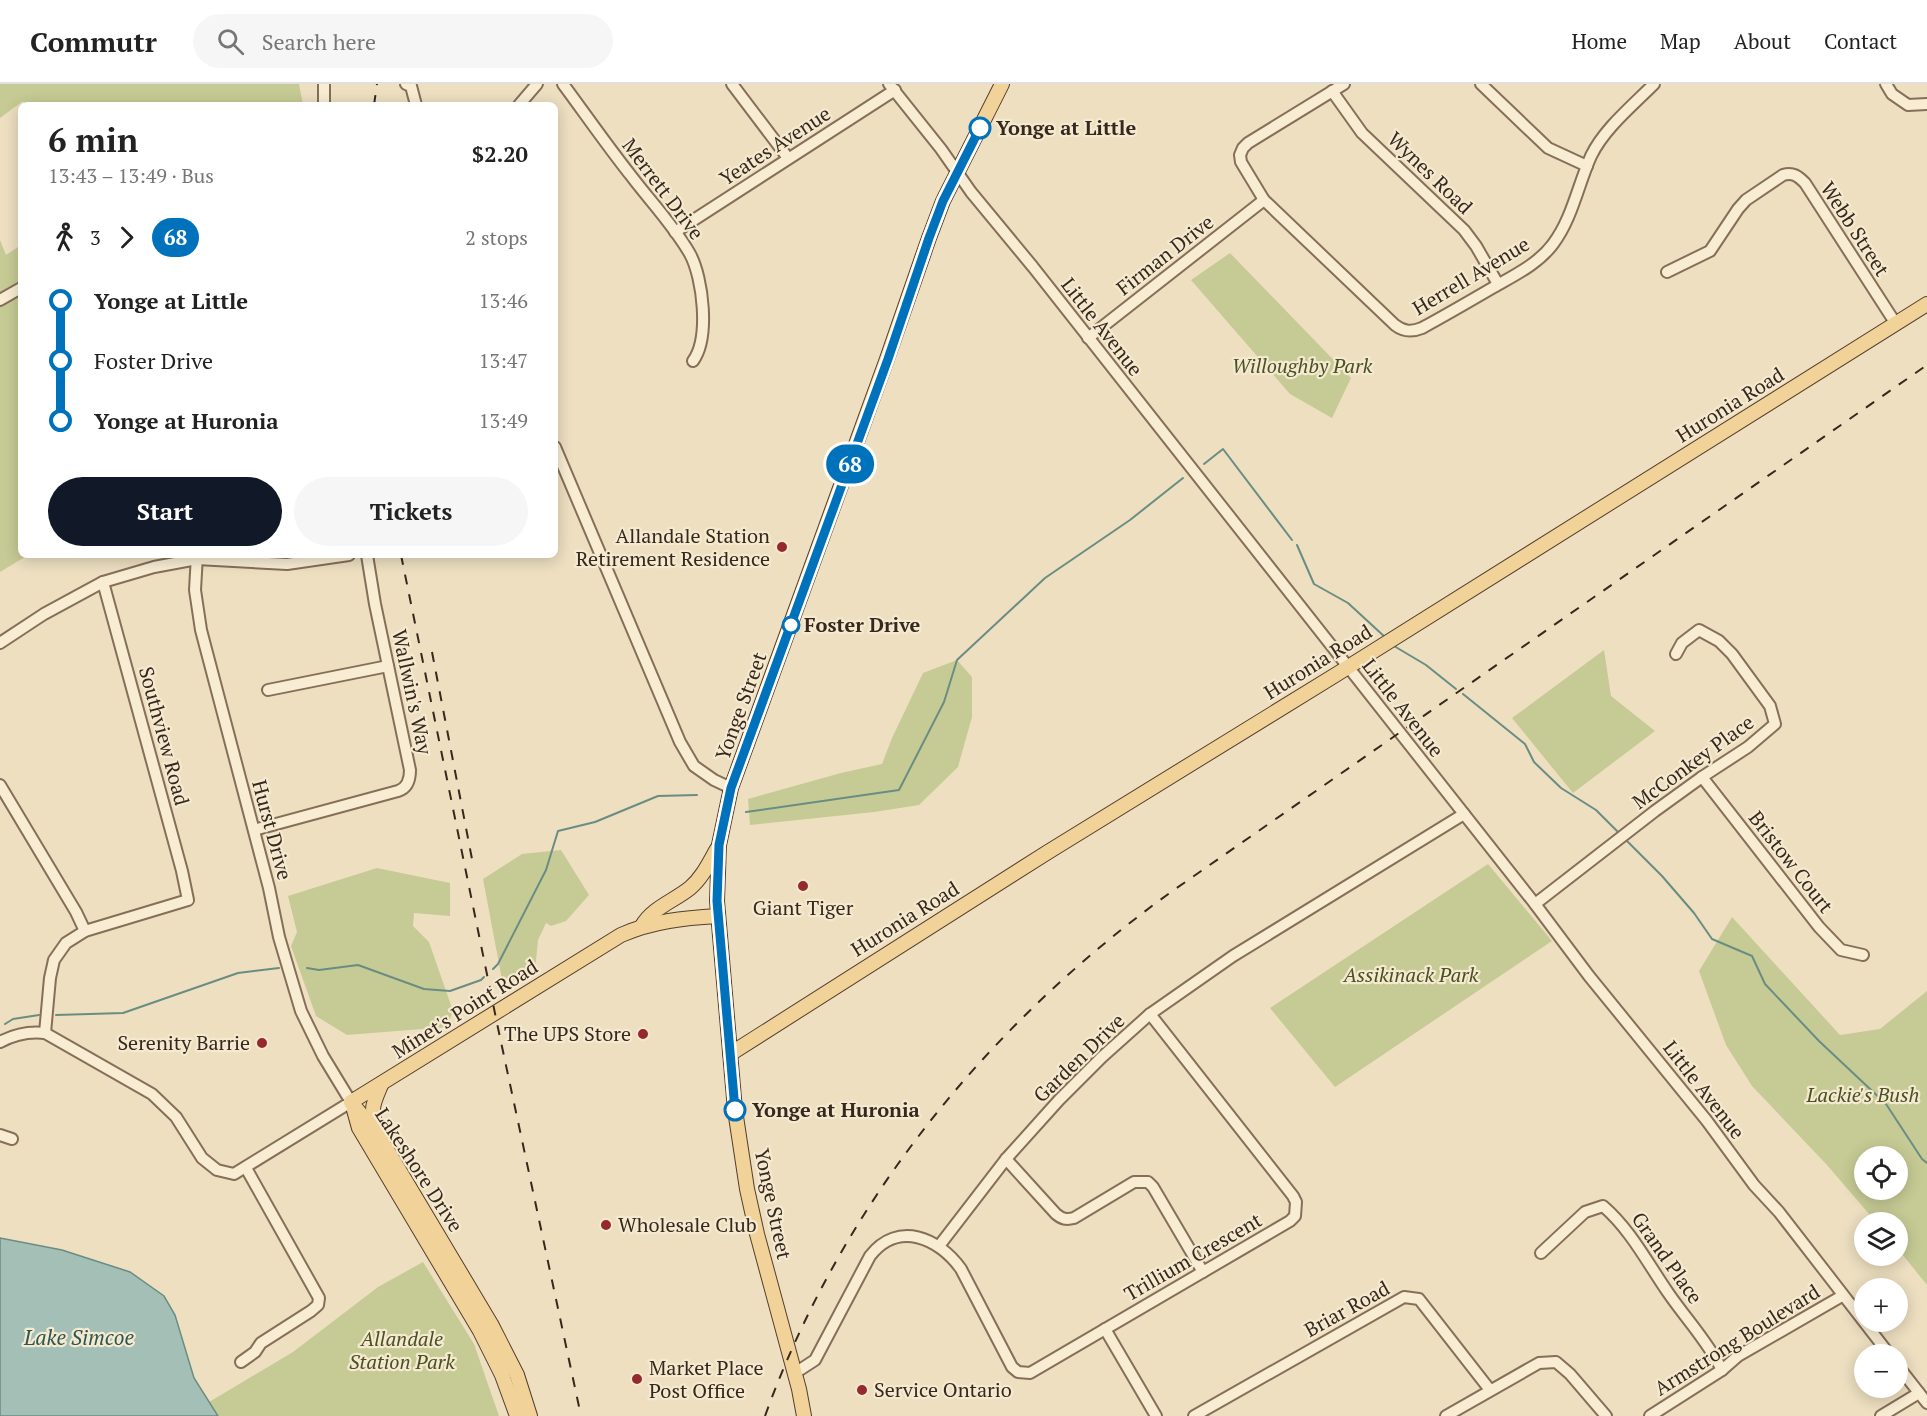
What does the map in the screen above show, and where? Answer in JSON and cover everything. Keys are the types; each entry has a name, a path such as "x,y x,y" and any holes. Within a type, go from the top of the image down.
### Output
{"main road":[{"name":"Yonge Street","path":"804,1416 795,1373 750,1204 735,1110 718,916 719,845 731,788 888,359 927,242 943,201 1002,84"},
{"name":"Huronia Road","path":"730,1054 1048,852 1927,304"},
{"path":"642,926 648,916 674,900 698,881 719,845"},
{"name":"Minet's Point Road","path":"351,1102 621,935 642,926 671,920 718,916"},
{"path":"380,1138 371,1114 381,1085"},
{"name":"Lakeshore Drive","path":"351,1102 380,1138 499,1338 517,1375 530,1416"},
{"name":"Lakeshore Drive","path":"351,1102 358,1128 480,1331 502,1375 517,1416"}],"street":[{"path":"324,84 324,102"},
{"path":"406,84 411,86 415,102"},
{"path":"522,102 537,84"},
{"name":"Merrett Drive","path":"563,84 691,256 702,290 703,316 699,353 693,361"},
{"path":"732,84 788,159"},
{"name":"Herrell Avenue","path":"1344,84 1243,148 1240,154 1241,162 1263,200 1401,329 1413,331 1531,265 1544,255 1563,228 1592,155 1604,136 1650,85"},
{"path":"1481,84 1548,148 1587,166"},
{"path":"1886,84 1892,94 1908,105 1927,104"},
{"name":"Yeates Avenue","path":"675,232 788,159 892,87"},
{"name":"Little Avenue","path":"892,87 941,149 971,192 1535,904 1589,976 1707,1121 1754,1185 1779,1212 1881,1344"},
{"name":"Wynes Road","path":"1332,91 1362,133 1464,230 1498,284"},
{"name":"Webb Street","path":"1667,272 1710,250 1746,200 1783,175 1790,173 1797,175 1805,183 1896,324"},
{"name":"Firman Drive","path":"1088,338 1263,200"},
{"path":"0,300 18,290"},
{"path":"558,454 680,742 694,766 714,780 731,788"},
{"path":"0,643 44,614 103,582 193,558"},
{"name":"Hurst Drive","path":"197,558 195,590 199,619 269,888 279,937 301,1011 323,1056 351,1102"},
{"path":"210,558 287,564 328,558"},
{"name":"Wallwin's Way","path":"254,830 398,791 406,786 410,770 368,558"},
{"name":"Southview Road","path":"84,931 188,900 103,582"},
{"name":"McConkey Place","path":"1535,904 1604,849 1702,777 1748,747 1775,723 1770,706 1732,654 1719,641 1699,630 1682,643 1676,654"},
{"path":"268,690 388,666"},
{"name":"Bristow Court","path":"1702,777 1819,927 1841,950 1863,955"},
{"path":"0,785 76,912 84,931 66,944 54,960 45,1033"},
{"name":"Garden Drive","path":"939,1246 1006,1159 1072,1086 1150,1014 1233,956 1464,814"},
{"name":"Trillium Crescent","path":"939,1246 961,1269 1012,1367 1018,1372 1030,1373 1295,1216 1296,1202 1150,1014"},
{"path":"0,1042 31,1031 45,1033 152,1094 176,1116 202,1158 217,1170 234,1174 246,1168 319,1298 319,1302 311,1311 261,1343 255,1352 241,1362"},
{"name":"Minet's Point Road","path":"246,1168 351,1102"},
{"path":"0,1136 12,1139"},
{"path":"1006,1159 1056,1214 1067,1220 1134,1182 1148,1182 1203,1272"},
{"name":"Grand Place","path":"1541,1253 1585,1212 1603,1206 1619,1219 1670,1295 1713,1352 1722,1370"},
{"path":"795,1373 815,1360 870,1256 878,1246 887,1240 905,1236 924,1239 939,1246"},
{"name":"Armstrong Boulevard","path":"1650,1416 1722,1370 1738,1356 1842,1296"},
{"name":"Briar Road","path":"1194,1416 1404,1297 1419,1299 1490,1390"},
{"path":"1105,1329 1156,1416"},
{"path":"1446,1416 1539,1363 1556,1362 1570,1374 1606,1416"},
{"path":"1908,1379 1927,1403"},
{"path":"1881,1416 1919,1393"}],"green space":[{"path":"0,84 299,84 302,102 23,101 18,102 18,105 0,118"},
{"path":"0,240 6,255 18,247 18,282 14,284 18,295 18,558 23,558 0,572"},
{"name":"Willoughby Park","path":"1230,253 1351,378 1332,418 1290,394 1191,280"},
{"path":"1604,650 1611,696 1655,731 1573,793 1512,718"},
{"path":"957,660 972,677 972,717 958,767 919,805 750,825 748,799 882,764 923,673"},
{"path":"561,850 589,895 566,921 551,926 546,923 538,940 535,971 503,985 483,879 522,854"},
{"name":"Assikinack Park","path":"1488,864 1552,941 1335,1087 1270,1008"},
{"path":"377,868 450,883 450,916 414,913 413,926 429,942 453,1011 447,1027 347,1035 316,1016 291,946 297,932 288,896"},
{"name":"Lackie's Bush","path":"1732,917 1840,1035 1880,1029 1927,991 1927,1285 1908,1261 1908,1212 1867,1212 1857,1200 1908,1200 1908,1146 1854,1146 1854,1196 1752,1086 1726,1045 1699,971"},
{"name":"Allandale Station Park","path":"423,1262 474,1344 499,1416 218,1416 209,1402 293,1352 378,1287"}],"water":[{"name":"Lake Simcoe","path":"0,1238 62,1250 130,1272 164,1296 175,1315 194,1378 218,1416 0,1416"}],"waterway":[{"path":"1204,464 1223,449 1292,540"},
{"path":"746,812 899,790 944,702 957,660 1045,578 1130,520 1183,478"},
{"path":"1297,545 1314,584 1348,603 1386,638"},
{"path":"1394,646 1426,665 1456,689"},
{"path":"1463,694 1525,744 1534,762 1561,788 1596,810 1617,831"},
{"path":"493,969 498,964 546,870 558,831 595,822 658,796 697,795"},
{"path":"1627,841 1662,876 1694,913 1712,939 1752,956 1765,984 1819,1041 1886,1104 1922,1159 1927,1163"},
{"path":"307,968 319,970 358,965 424,989 450,991 484,977"},
{"path":"56,1015 123,1013 238,973 279,968"},
{"path":"5,1024 13,1019 39,1015"}],"railway":[{"path":"374,102 377,84"},
{"path":"765,1416 797,1338 835,1263 879,1191 928,1124 982,1060 1041,1000 1104,944 1171,892 1927,365"},
{"path":"402,558 498,1028 581,1416"},
{"path":"432,652 472,859"}],"bus line":[{"name":"68","path":"735,1110 717,901 719,845 731,788 888,359 929,238 943,201 980,128"}],"place":[{"name":"Yonge at Little","path":"980,128"},
{"name":"Allandale Station Retirement Residence","path":"782,547"},
{"name":"Foster Drive","path":"791,625"},
{"name":"Giant Tiger","path":"803,886"},
{"name":"The UPS Store","path":"643,1034"},
{"name":"Serenity Barrie","path":"262,1043"},
{"name":"Yonge at Huronia","path":"735,1110"},
{"name":"Wholesale Club","path":"606,1225"},
{"name":"Market Place Post Office","path":"637,1379"},
{"name":"Service Ontario","path":"862,1390"}]}
